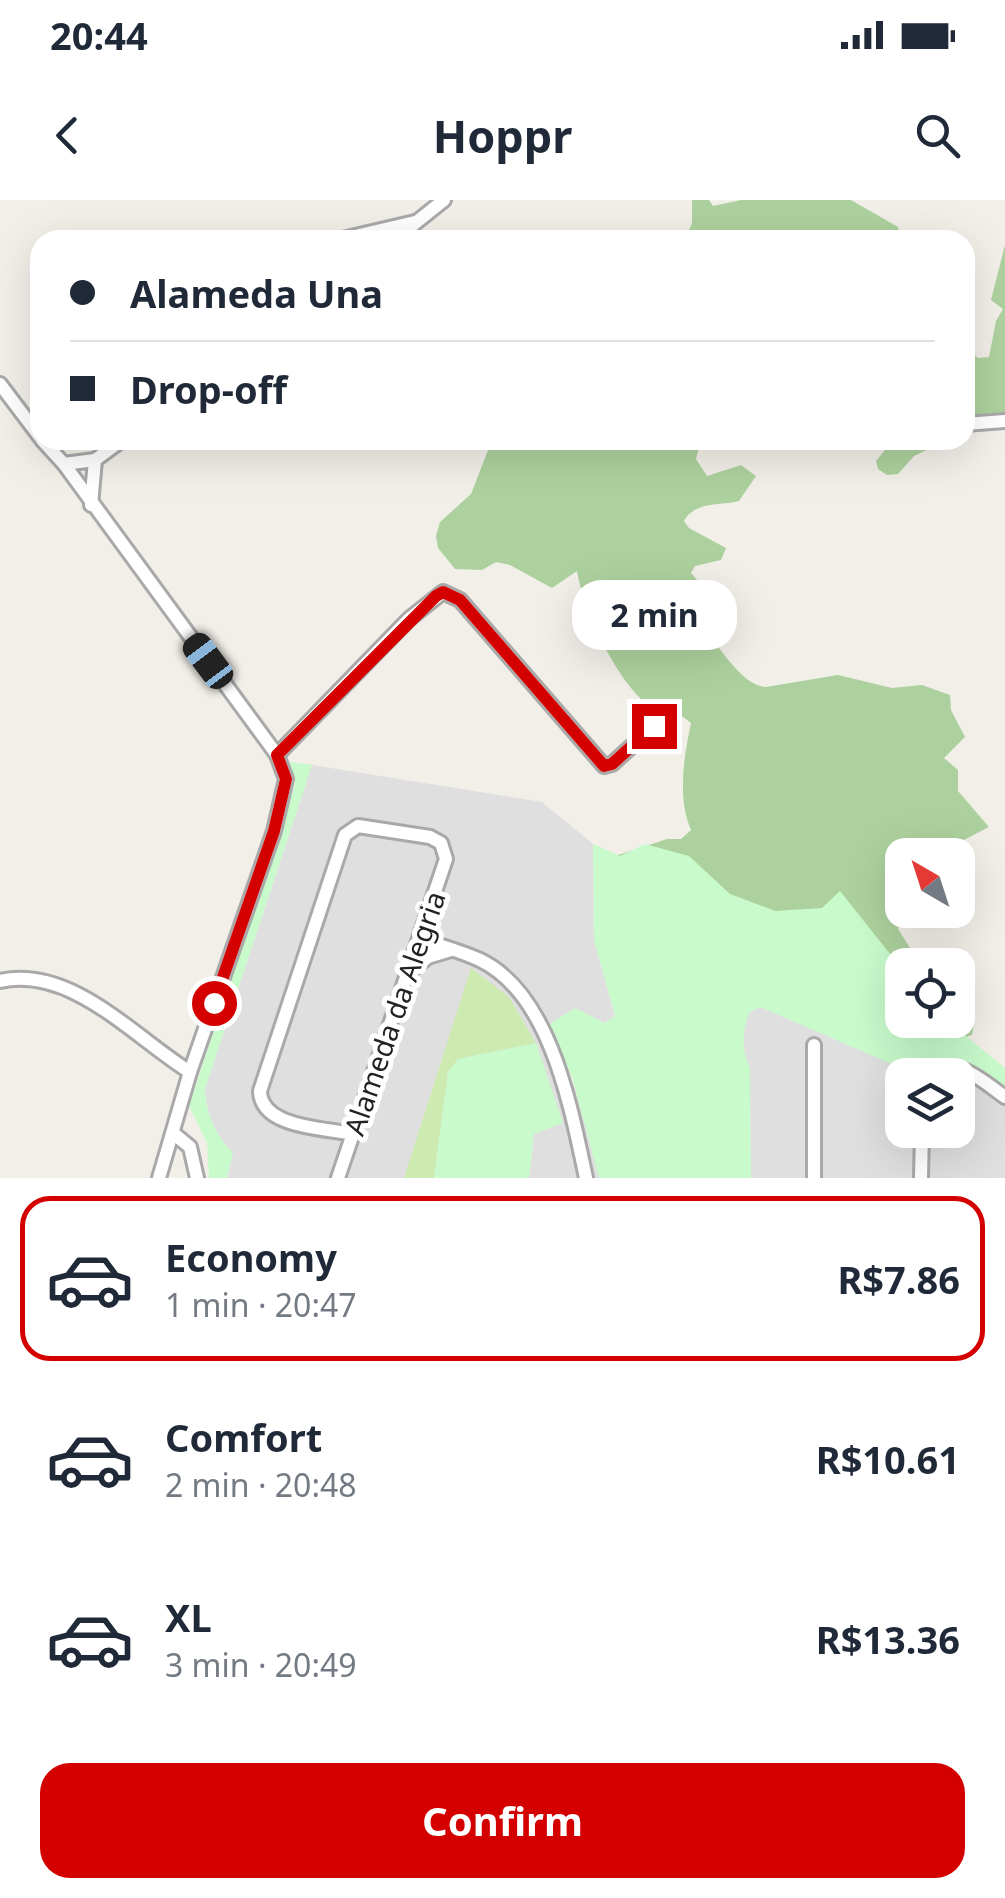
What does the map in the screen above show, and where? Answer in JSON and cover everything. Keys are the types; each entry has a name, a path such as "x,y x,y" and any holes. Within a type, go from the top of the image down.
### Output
{"street":[{"path":"406,230 444,200"},
{"path":"382,230 415,222"},
{"path":"0,384 30,424"},
{"path":"975,423 1005,421"},
{"path":"51,450 277,755 286,779 274,831 190,1072 159,1178"},
{"path":"64,464 95,460 108,450"},
{"path":"91,504 95,460"},
{"path":"277,755 409,619 443,592 460,600 604,766 612,764 654,726"},
{"name":"Alameda da Alegria","path":"338,1178 354,1134 409,972 446,859 444,848 430,837 358,826 344,836 260,1091 262,1106 272,1117 354,1134"},
{"path":"420,938 480,960 506,978 545,1035 564,1088 586,1178"},
{"path":"409,972 428,957 451,950"},
{"path":"0,982 17,978 46,982 80,996 190,1072"},
{"path":"814,1045 814,1178"},
{"path":"975,1076 1005,1096"},
{"path":"173,1133 190,1146 197,1178"},
{"path":"920,1178 921,1148"}],"shaded area":[{"path":"312,765 542,802 593,844 594,940 615,1016 605,1023 549,1025 611,1178 529,1178 534,1134 449,1072 434,1178 227,1178 232,1153 217,1135 207,1113 205,1089"},
{"path":"708,957 885,1014 885,1038 941,1038 1005,1068 1005,1178 695,1178"}],"green space":[{"path":"692,200 709,200 713,206 741,200 851,200 899,230 689,230"},
{"path":"1005,245 1005,424 975,429 975,355 989,357 996,321 1003,309 991,300"},
{"path":"488,450 698,450 696,459 707,476 741,465 756,476 739,501 701,507 684,521 689,528 726,548 721,560 695,566 691,573 716,602 721,598 719,648 759,686 838,675 892,688 922,685 950,695 951,710 965,737 944,758 958,770 958,791 989,827 968,838 885,838 885,928 898,928 910,948 885,948 885,1005 862,969 620,1059 612,857 667,839 681,839 691,830 683,791 691,723 679,714 650,742 635,734 630,712 641,699 620,673 601,639 577,571 552,588 510,565 496,562 482,570 455,569 438,548 440,522 471,494"},
{"path":"885,450 926,450 914,456 898,474 887,475 878,469 876,461"},
{"path":"290,762 312,765 205,1089 213,1123 233,1153 227,1178 209,1178 207,1143 189,1106 295,784"},
{"path":"593,844 620,856 645,844 689,856 730,894 775,911 822,908 840,891 885,948 885,1038 968,1038 1005,1068 1005,1092 975,1073 975,1058 885,1058 885,1061 760,1007 749,1013 744,1041 750,1068 751,1178 599,1178 572,1077 548,1025 575,1008 605,1023 615,1016 594,940"},
{"path":"471,968 509,997 536,1043 458,1059 448,1072 434,1178 404,1178"},
{"path":"906,1038 962,1038 929,1058 919,1058"},
{"path":"536,1043 563,1123 534,1134 529,1178 434,1178 448,1072 458,1059"}],"route":[{"path":"214,1003 274,831 286,779 277,755 436,596 443,592 460,600 604,766 612,764 654,726"}]}
